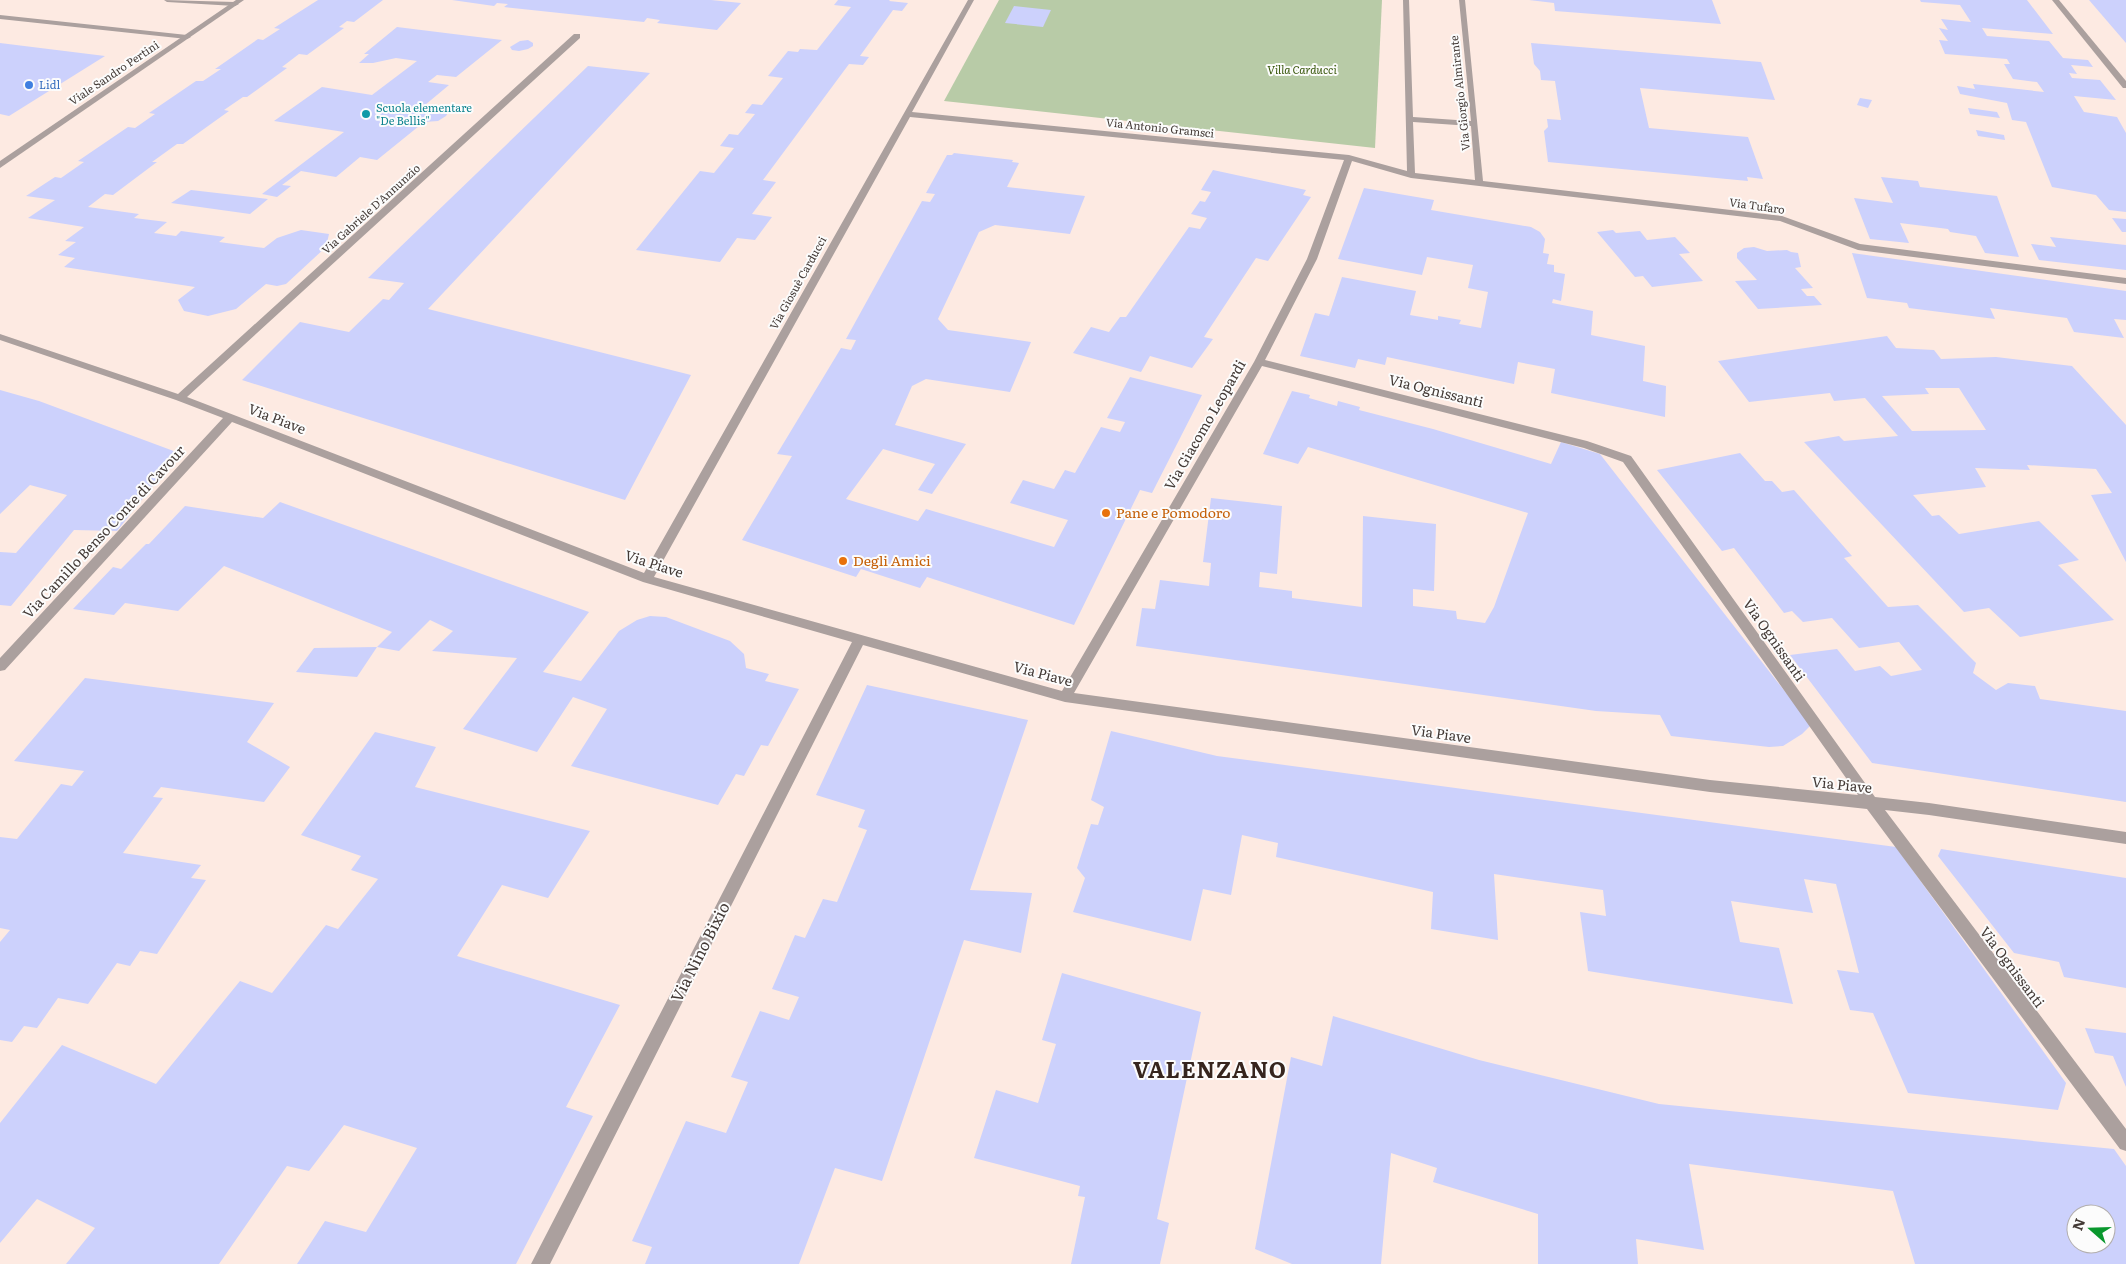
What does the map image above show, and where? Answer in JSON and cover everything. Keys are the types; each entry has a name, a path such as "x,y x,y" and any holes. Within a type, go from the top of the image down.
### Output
{"street":[{"path":"167,0 238,2"},
{"name":"Via Giosuè Carducci","path":"647,579 971,0"},
{"path":"1406,0 1410,175"},
{"name":"Via Giorgio Almirante","path":"1462,0 1479,183"},
{"path":"2055,0 2126,86"},
{"name":"Viale Sandro Pertini","path":"0,165 238,2"},
{"path":"0,17 187,37"},
{"name":"Via Gabriele D'Annunzio","path":"180,398 577,36"},
{"name":"Via Antonio Gramsci","path":"906,114 1349,158 1410,175"},
{"path":"1410,119 1475,124"},
{"name":"Via Giacomo Leopardi","path":"1065,697 1258,362 1312,259 1349,158"},
{"name":"Via Tufaro","path":"1410,175 1782,219 1858,247 2126,281"},
{"name":"Via Piave","path":"0,337 180,398 647,579 1065,697 1710,786 1929,810 2126,838"},
{"name":"Via Ognissanti","path":"1258,362 1587,444 1628,459 1871,803 2126,1142"},
{"name":"Via Camillo Benso Conte di Cavour","path":"0,666 230,417"},
{"name":"Via Nino Bixio","path":"540,1264 860,639"}],"green space":[{"name":"Villa Carducci","path":"999,0 1382,0 1375,148 944,101"}],"building":[{"path":"318,0 383,0 354,22 347,21 339,27 344,28 307,55 299,54 282,67 287,68 247,97 243,97 224,110 229,111 183,144 177,144 152,162 157,162 113,195 105,194 88,207 139,214 134,218 167,222 154,233 176,236 181,231 225,237 219,242 264,248 277,238 301,230 329,234 326,247 286,284 277,286 266,284 236,309 208,316 184,311 178,300 195,287 64,267 75,258 58,255 76,242 65,241 84,227 28,218 55,200 26,196 55,177 61,178 84,162 78,161 128,127 135,128 155,114 149,113 196,81 203,81 221,69 215,69 258,39 263,40 280,29 274,28"},
{"path":"452,0 711,0 741,3 717,30 657,23 660,20 647,18 644,22 504,7 508,4 497,3 494,6"},
{"path":"838,0 890,0 908,3 902,11 893,10 860,56 869,57 863,65 849,64 763,180 776,182 752,214 772,217 755,240 737,238 720,262 636,250 700,171 714,173 734,148 720,146 729,134 738,135 755,114 745,113 752,104 762,105 783,78 768,76 788,51 798,52 800,49 817,50 851,7 834,5"},
{"path":"1529,0 1712,0 1721,24 1555,11 1554,3"},
{"path":"1920,0 2027,0 2053,34 1982,28 1987,36 2049,41 2063,58 2088,60 2093,67 2071,65 2077,74 2069,73 2072,78 2100,80 2116,100 2074,96 2084,112 2117,117 2126,133 2126,212 2109,210 2096,195 2052,187 2026,122 2012,120 2007,103 1960,94 1957,86 1975,89 1973,84 2044,92 2037,82 2013,79 2004,64 2010,64 2007,59 1945,54 1939,40 1948,41 1939,28 1948,30 1941,19 1971,22 1960,5 1921,2"},
{"path":"2089,0 2126,0 2126,43"},
{"path":"1014,6 1051,10 1043,27 1005,23"},
{"name":"Scuola elementare \"De Bellis\"","path":"397,27 502,40 456,77 437,75 428,82 449,85 425,105 445,108 449,111 446,116 438,121 424,122 377,160 360,157 336,177 301,171 282,185 291,186 277,197 262,194 344,132 274,121 322,87 372,95 417,61 396,58 373,63 359,63 369,54 364,54"},
{"path":"528,40 533,43 533,46 528,49 519,51 512,50 510,47 520,41"},
{"name":"Lidl","path":"0,43 105,56 9,116 0,114"},
{"path":"1531,43 1761,62 1775,100 1640,88 1649,128 1748,137 1763,179 1747,177 1748,181 1548,162 1544,131 1548,127 1547,119 1561,120 1555,81 1541,80 1540,71 1534,64"},
{"path":"588,66 650,73 428,309 691,375 625,500 242,380 300,322 349,332 383,299 389,300 404,283 368,278"},
{"path":"1860,98 1872,100 1868,108 1857,105"},
{"path":"1968,108 1997,112 2000,118 1970,114"},
{"path":"1976,130 2004,135 2005,140 1978,136"},
{"path":"954,153 1013,160 1012,162 1019,163 1007,187 1085,196 1070,234 995,225 979,232 938,319 948,330 1031,342 1010,392 926,379 912,386 895,425 966,444 932,494 918,490 935,464 883,449 846,499 918,521 926,509 1054,547 1068,520 1010,503 1023,480 1054,489 1065,470 1075,473 1101,427 1120,432 1125,422 1107,418 1130,377 1202,395 1152,493 1140,490 1074,625 927,577 920,588 861,569 856,577 742,540 792,456 777,454 841,348 851,350 856,340 846,339 922,201 930,202 935,194 926,193 947,155"},
{"path":"1213,170 1306,190 1303,195 1311,197 1268,261 1256,258 1204,337 1213,339 1192,368 1150,356 1141,372 1073,353 1091,327 1109,332 1120,317 1126,317 1189,227 1200,229 1207,218 1191,214 1200,201 1205,202 1211,192 1201,190"},
{"path":"1881,177 1918,181 1920,187 1997,196 2019,257 1985,253 1976,236 1950,232 1948,229 1900,223 1909,243 1870,239 1854,198 1893,203"},
{"path":"1364,188 1434,200 1431,210 1531,227 1540,232 1545,239 1543,253 1549,254 1547,264 1554,265 1554,272 1565,274 1561,301 1553,299 1552,303 1593,311 1591,335 1645,346 1643,381 1666,386 1665,417 1551,393 1555,369 1518,362 1514,384 1387,357 1385,365 1358,359 1355,368 1300,356 1315,313 1329,316 1342,277 1416,291 1410,315 1438,320 1438,316 1461,320 1459,324 1481,328 1488,292 1468,288 1473,265 1427,257 1422,275 1338,259"},
{"path":"191,190 268,199 250,214 171,203"},
{"path":"2112,218 2126,219 2126,232 2122,232"},
{"path":"1613,230 1616,233 1640,231 1647,240 1675,237 1690,253 1679,254 1703,281 1652,287 1643,276 1635,277 1597,232"},
{"path":"2050,237 2126,245 2126,270 2039,260 2031,244 2056,247"},
{"path":"1754,247 1767,251 1787,250 1798,253 1801,267 1795,268 1813,288 1801,289 1807,296 1814,296 1822,305 1758,309 1735,281 1757,280 1737,258 1737,253 1744,248"},
{"path":"1852,253 2126,291 2126,320 2114,319 2124,338 2074,332 2067,318 1990,308 1995,319 1909,308 1907,303 1867,298"},
{"path":"1887,336 1896,348 1934,350 1941,359 1996,357 2072,366 2126,425 2126,562 2091,495 2112,493 2096,469 2027,465 2030,470 1975,468 1986,487 1913,495 1932,516 1939,515 1959,534 2039,521 2079,560 2058,565 2114,620 2020,637 1989,608 1964,612 1804,442 1839,436 1844,441 1898,436 1865,398 1834,401 1830,393 1749,402 1718,361","holes":["1925,388 1959,388 1986,430 1912,431 1882,396 1929,394"]},
{"path":"0,390 39,401 179,453 117,531 74,530 11,606 0,605 0,552 16,553 67,495 30,485 0,514"},
{"path":"1292,391 1310,395 1309,398 1337,406 1338,401 1360,407 1359,410 1433,429 1551,464 1561,442 1600,454 1811,725 1802,734 1783,746 1769,747 1671,736 1660,715 1596,711 1136,646 1142,608 1155,609 1160,580 1209,586 1211,563 1203,562 1211,498 1282,506 1277,574 1260,572 1259,587 1292,591 1292,598 1362,607 1363,516 1436,524 1434,591 1413,589 1413,606 1456,611 1457,619 1485,623 1494,607 1528,513 1308,447 1298,464 1263,454"},
{"path":"1740,453 1765,481 1772,481 1782,492 1794,490 1852,556 1844,558 1888,607 1918,605 1976,663 1973,673 1996,690 2008,683 2035,686 2040,699 2126,711 2126,802 1872,763 1790,655 1837,649 1855,671 1880,666 1891,676 1922,670 1899,642 1859,648 1832,618 1803,622 1792,611 1784,613 1734,548 1722,551 1657,470"},
{"path":"280,502 589,612 543,672 581,681 619,631 637,620 650,616 666,617 730,641 744,654 746,668 769,674 765,681 799,689 768,746 761,745 744,776 736,774 718,805 571,766 607,709 573,697 537,752 463,729 517,658 432,651 453,631 430,620 399,651 377,647 392,632 224,566 178,611 125,603 114,615 73,609 113,567 121,569 146,544 149,544 185,506 263,518"},
{"path":"377,647 357,677 296,672 314,648"},
{"path":"85,678 274,703 247,742 290,767 264,802 161,787 153,797 163,798 123,853 201,865 191,878 206,880 157,954 140,951 130,966 117,963 88,1004 58,998 37,1028 24,1026 12,1042 0,1040 0,942 10,930 0,928 0,837 17,839 61,784 72,786 84,771 14,761"},
{"path":"867,685 1028,720 970,890 1032,893 1021,953 964,940 882,1181 835,1168 799,1264 645,1264 652,1247 632,1241 686,1121 726,1133 748,1082 731,1077 760,1011 789,1020 799,997 772,989 795,935 805,938 823,899 837,902 867,830 858,827 865,810 816,795"},
{"path":"1111,731 1217,756 1896,847 2066,1083 2058,1110 1908,1093 1873,1013 1850,1010 1837,970 1859,973 1836,884 1804,879 1813,913 1731,901 1740,942 1779,948 1793,1004 1588,971 1580,912 1606,916 1603,890 1494,874 1498,940 1431,929 1433,892 1276,857 1278,843 1242,835 1231,895 1203,889 1191,941 1073,912 1085,878 1077,868 1091,824 1098,825 1104,807 1091,800"},
{"path":"375,732 436,747 415,787 590,831 548,898 502,885 457,956 620,1005 566,1107 593,1116 516,1264 297,1264 325,1221 366,1232 417,1148 344,1125 309,1171 287,1166 219,1264 66,1264 95,1228 37,1199 0,1243 0,1123 62,1045 156,1084 240,981 272,993 326,925 338,929 378,879 351,870 361,856 301,835"},
{"path":"1941,849 2126,878 2126,988 2064,977 2059,962 2014,953 1938,856"},
{"path":"1062,973 1201,1012 1157,1219 1169,1223 1160,1264 1071,1264 1085,1197 1078,1196 1080,1186 974,1158 996,1090 1038,1103 1056,1044 1042,1040"},
{"path":"1333,1016 1479,1060 1659,1104 2114,1149 2126,1166 2126,1264 1915,1264 1893,1191 1689,1164 1704,1250 1636,1239 1638,1264 1538,1264 1538,1214 1433,1182 1437,1168 1391,1153 1381,1264 1292,1264 1255,1249 1291,1057 1322,1066"},
{"path":"2085,1028 2126,1033 2126,1087 2113,1056 2095,1053"}],"place":[{"name":"Lidl","path":"29,85"},
{"name":"Scuola elementare \"De Bellis\"","path":"366,114"},
{"name":"Pane e Pomodoro","path":"1106,513"},
{"name":"Degli Amici","path":"843,561"}],"district":[{"name":"VALENZANO","path":"1210,1070"}]}
